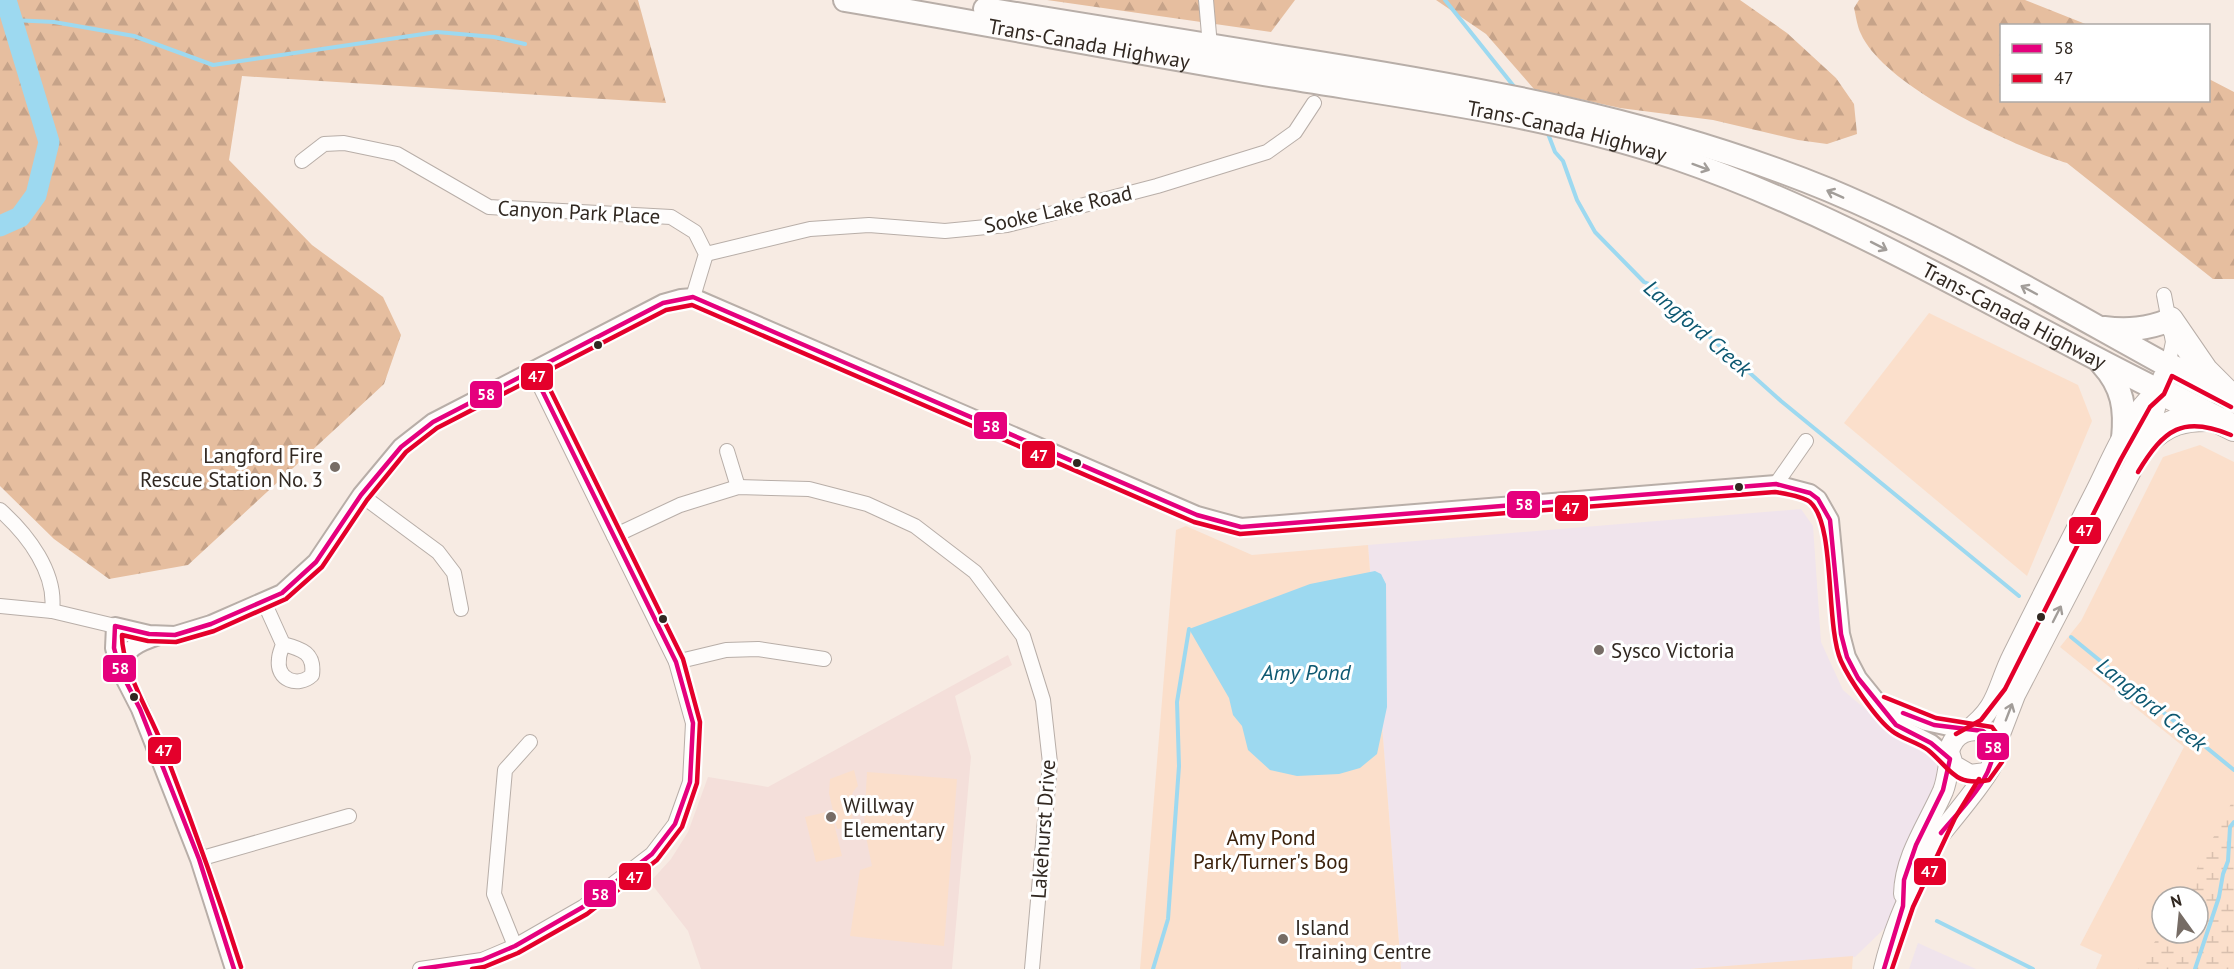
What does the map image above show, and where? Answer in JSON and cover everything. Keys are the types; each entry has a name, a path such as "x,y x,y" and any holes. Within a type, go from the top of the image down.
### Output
{"highway":[{"name":"Trans-Canada Highway","path":"845,0 1244,70 1524,116 1614,139 1748,185 1803,208 2224,423"},
{"name":"Trans-Canada Highway","path":"926,0 1492,92 1704,147 1828,190 1869,209 2099,327 2234,400"},
{"path":"1210,46 1225,57 1449,95 1524,116"},
{"path":"1935,275 1975,284 2123,354 2168,366"},
{"path":"2099,327 2124,330 2149,328 2170,320 2205,371 2234,400"},
{"path":"2099,361 2114,377 2134,441 2180,419 2224,423"}],"main road":[{"path":"1903,906 1904,880 1916,845 1943,790 1953,741 1959,729 1989,711 1999,693 1999,685 2134,441 2156,409 2158,390 2168,366"},
{"path":"1884,969 1903,906 1917,882 1934,843 1979,774 1996,755 2000,734 2015,695 2134,441"},
{"path":"1959,729 1980,730 1990,735 1996,744 1996,755"},
{"path":"1950,759 1957,769 1979,774"}],"street":[{"path":"1206,0 1210,46"},
{"name":"Sooke Lake Road","path":"706,254 810,229 869,225 945,231 1007,225 1157,186 1267,152 1295,132 1314,103"},
{"name":"Canyon Park Place","path":"302,161 324,144 344,143 397,154 489,207 671,217 694,232 706,254"},
{"path":"693,297 706,254"},
{"path":"2163,295 2174,342 2168,366"},
{"path":"120,670 123,657 130,648 162,635 193,631 282,593 316,562 361,495 401,447 440,417 663,303 693,297 1197,515 1241,526 1776,484 1810,493 1826,512 1832,531 1841,634 1846,657 1858,678 1896,725 1930,743 1950,759"},
{"path":"420,969 482,960 515,946 583,907 651,854 675,824 690,782 693,723 676,662 532,370"},
{"path":"1776,484 1806,441"},
{"path":"727,450 738,488"},
{"name":"Lakehurst Drive","path":"614,536 680,505 738,488 809,489 867,504 915,526 975,572 1023,636 1043,700 1050,763 1032,969"},
{"path":"361,495 438,552 454,573 461,609"},
{"path":"0,510 16,525 49,573 52,585 52,611"},
{"path":"264,602 283,644"},
{"path":"0,606 52,611 162,635"},
{"path":"115,626 114,648 120,670 140,709 199,859 234,969"},
{"path":"676,662 737,649 758,649 824,659"},
{"path":"1881,704 1926,722 1959,729"},
{"path":"515,946 494,894 504,770 530,742"},
{"path":"199,859 349,816"}],"shaded area":[{"path":"1801,509 1813,526 1821,642 1843,690 1885,726 1927,749 1942,773 1890,923 1855,957 1690,969 1401,969 1368,545"},
{"name":"Willway Elementary","path":"1008,655 1012,665 955,696 971,757 952,969 701,969 688,931 650,882 671,859 688,832 708,777 768,787"},
{"path":"1918,943 1976,969 1909,969"}],"green space":[{"path":"0,0 638,0 666,103 242,76 229,160 312,245 383,297 401,335 384,384 188,565 109,579 54,539 0,486"},
{"path":"1047,0 1295,0 1271,32"},
{"path":"1436,0 1740,0 1787,33 1836,78 1854,104 1857,134 1827,144 1798,140 1713,120 1620,108 1534,89 1486,34"},
{"path":"1859,0 2025,0 2085,24 2000,24 2000,102 2210,102 2210,80 2234,92 2234,279 2213,279 2067,163 1984,129 1922,94 1875,54 1861,34 1854,8"},
{"path":"1929,313 2078,385 2092,421 2027,576 1844,423"},
{"path":"2200,445 2234,462 2234,969 2096,969 2102,955 2080,945 2184,747 2060,647 2081,621 2163,457"},
{"name":"Amy Pond Park/Turner's Bog","path":"1186,526 1252,555 1368,545 1401,969 1140,969 1176,530"},
{"path":"854,770 858,786 851,800 854,826 837,829 829,793 830,779"},
{"path":"867,772 957,779 944,946 850,936 860,870 872,866 864,827"},
{"path":"2234,798 2234,969 2138,969 2153,945 2210,945 2210,885 2188,885"},
{"path":"831,811 842,856 816,862 805,817"},
{"path":"1853,956 1852,969 1690,969"}],"water":[{"name":"Amy Pond","path":"1375,571 1381,574 1386,584 1387,707 1377,754 1360,768 1339,774 1297,776 1270,770 1248,750 1242,726 1233,715 1229,698 1189,629 1310,584"}],"waterway":[{"path":"0,226 20,217 36,195 49,142 6,0"},
{"name":"Langford Creek","path":"1445,0 1516,89"},
{"path":"12,20 54,22 134,36 213,65 437,32 494,37 525,44"},
{"name":"Langford Creek","path":"1547,131 1555,152 1563,161 1577,200 1595,232 1644,282 1652,285 1781,401 2019,596"},
{"path":"1153,969 1168,919 1179,766 1177,702 1189,629"},
{"name":"Langford Creek","path":"2071,637 2234,770"},
{"path":"2195,969 2219,897 2228,861 2230,827 2234,822"},
{"path":"1937,921 2033,969"}],"transit line":[{"name":"58","path":"234,969 199,859 140,709 120,670 114,648 115,626 149,634 175,635 211,624 282,593 316,562 361,495 401,447 433,422 663,303 693,297 1197,515 1241,527 1776,484 1810,493 1818,499 1830,520 1841,634 1847,657 1858,678 1896,725 1931,743 1950,759 1943,790 1916,845 1904,880 1903,906 1884,969"},
{"name":"47","path":"241,967 213,882 161,742 131,675 126,661 122,635 148,641 176,642 214,631 286,599 322,567 367,500 406,452 437,428 666,310 692,305 1194,522 1240,534 1775,492 1798,497 1810,502 1818,514 1824,531 1836,644 1845,669 1871,708 1892,731 1928,750 1960,779 1977,782 1989,780 2002,762 2003,742 1992,727 1936,718 1884,697"},
{"name":"47","path":"472,969 484,967 518,953 587,914 657,860 682,827 697,783 700,722 683,659 539,367"},
{"name":"58","path":"420,969 482,960 515,946 583,907 652,854 675,824 690,782 693,723 676,662 532,370"},
{"name":"47","path":"1956,734 1981,720 2005,689 2121,459 2150,407 2164,394 2172,376 2231,407"},
{"name":"47","path":"2138,472 2157,445 2176,430 2200,426 2231,435"},
{"name":"58","path":"1903,713 1934,725 1983,731 1993,739 1993,752 1985,778 1941,833"},
{"name":"47","path":"1892,969 1913,907 1955,818 1979,779"}],"place":[{"name":"Langford Fire Rescue Station No. 3","path":"335,467"},
{"name":"Sysco Victoria","path":"1599,650"},
{"name":"Willway Elementary","path":"831,817"},
{"name":"Island Training Centre","path":"1283,939"}]}
